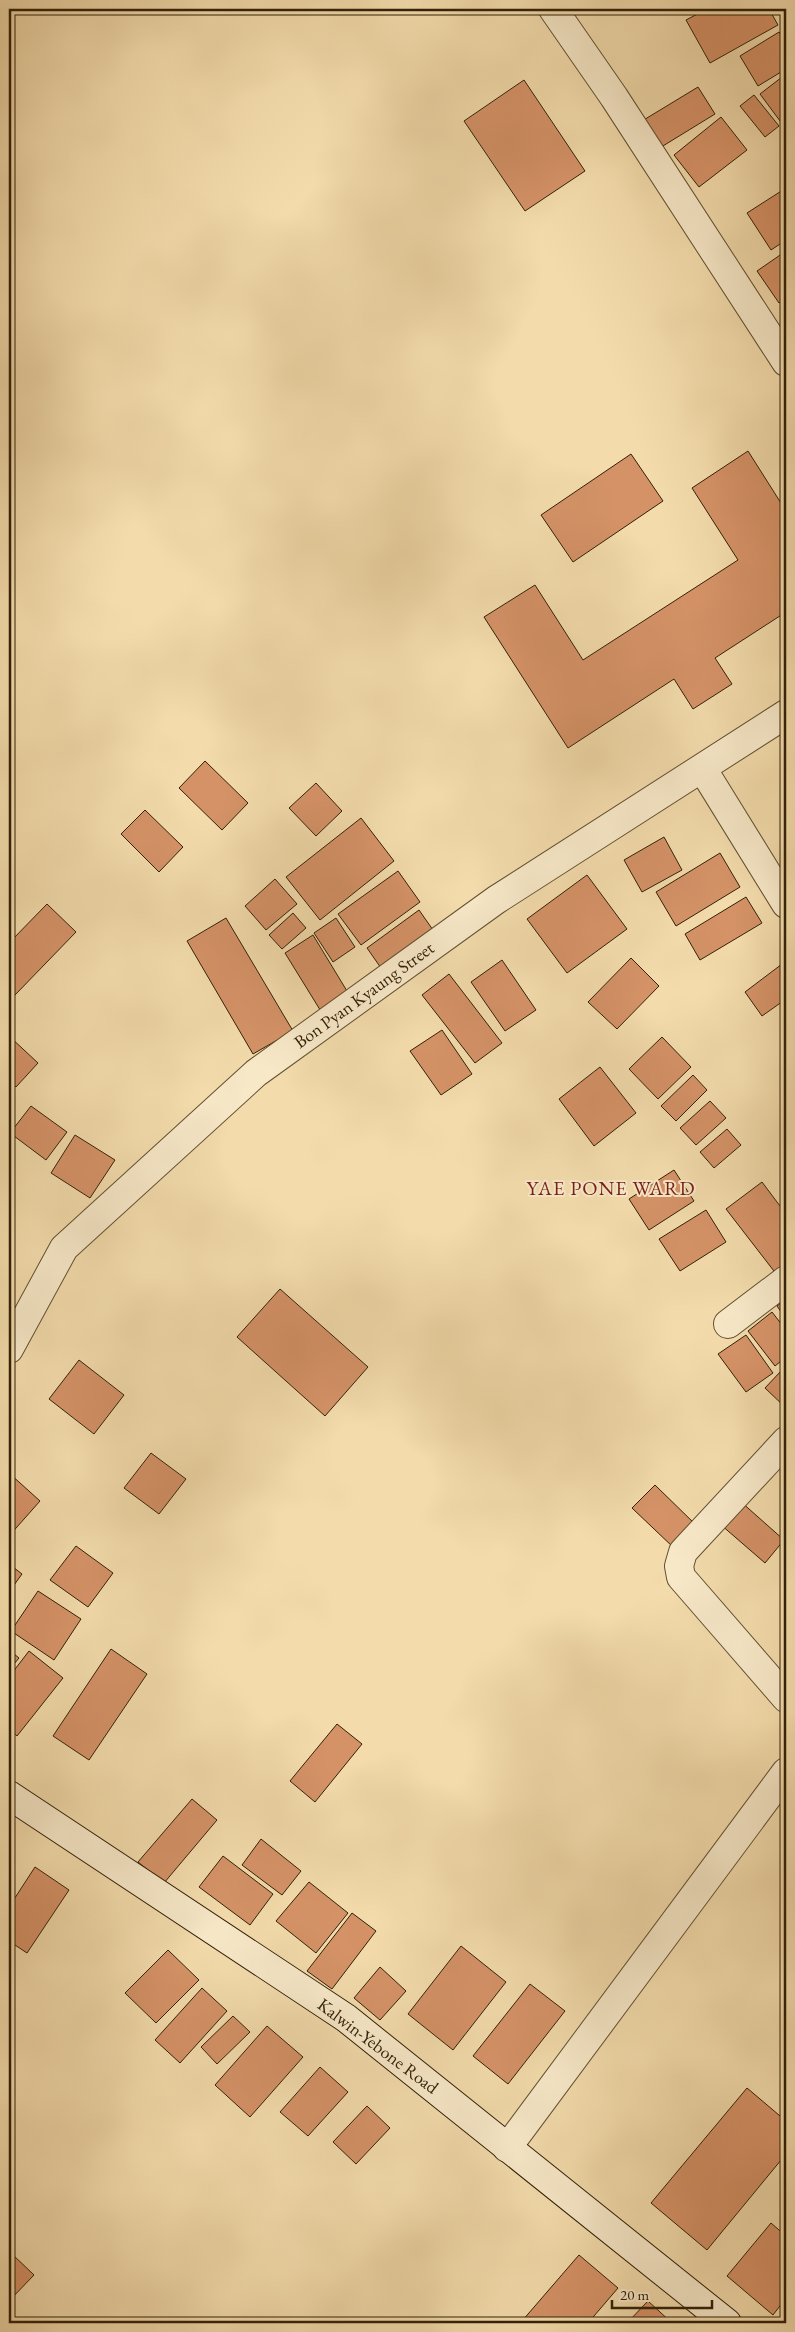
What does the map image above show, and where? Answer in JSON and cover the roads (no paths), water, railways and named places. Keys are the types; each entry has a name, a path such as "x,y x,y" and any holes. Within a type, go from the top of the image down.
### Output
{"street":[{"path":"553,9 614,97 786,362"},
{"name":"Bon Pyan Kyaung Street","path":"9,1349 64,1248 256,1073 496,900 786,714"},
{"path":"702,768 786,904"},
{"path":"728,1324 786,1280"},
{"path":"786,1441 683,1552 678,1566 681,1577 786,1698"},
{"path":"507,2148 786,1772"},
{"name":"Kalwin-Yebone Road","path":"9,1796 346,2018 727,2323"}],"district":[{"name":"YAE PONE WARD","path":"611,1188"}]}
